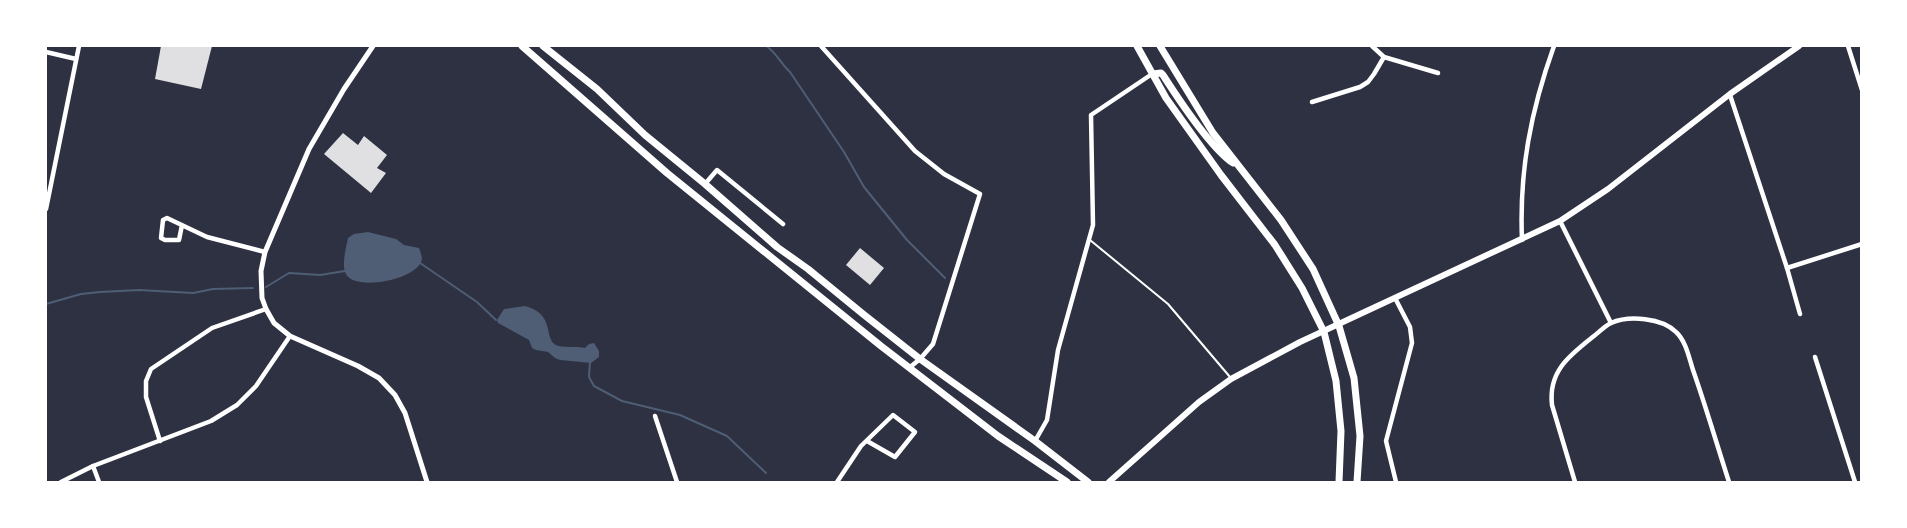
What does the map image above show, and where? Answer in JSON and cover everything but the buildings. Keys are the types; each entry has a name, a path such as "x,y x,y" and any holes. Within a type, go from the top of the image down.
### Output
{"main road":[{"path":"522,46 667,173 909,368 998,436 1067,482"},
{"path":"543,46 597,89 645,135 777,247 920,359 1088,482"},
{"path":"1137,46 1166,98 1275,246 1302,288 1324,332 1336,381 1341,431 1339,482"},
{"path":"1160,46 1213,133 1281,220 1313,269 1339,326 1354,378 1360,436 1357,482"},
{"path":"1109,482 1199,402 1231,379 1300,342 1560,221 1623,178 1730,94 1799,46"},
{"path":"1153,74 1161,72 1213,143 1227,159 1240,168"}],"street":[{"path":"46,209 79,46"},
{"path":"373,46 309,149 265,252 261,271 262,298 274,323 290,336 379,378 405,413 427,482"},
{"path":"821,46 915,151 944,174 980,194 933,344 909,368"},
{"path":"1372,46 1384,58 1438,73"},
{"path":"1521,240 1521,188 1531,122 1553,46"},
{"path":"1848,46 1861,90"},
{"path":"46,52 76,59"},
{"path":"1312,102 1368,82 1384,58"},
{"path":"1035,441 1047,420 1058,350 1093,225 1091,115 1153,74"},
{"path":"1730,94 1800,314"},
{"path":"705,184 717,170 783,224"},
{"path":"182,225 179,240 161,238 164,219 182,225 207,237 265,252"},
{"path":"1560,221 1611,323"},
{"path":"1787,268 1861,244"},
{"path":"1395,298 1410,327 1412,343 1387,440 1396,482"},
{"path":"160,441 146,397 146,381 151,369 212,328 265,307"},
{"path":"1575,482 1552,405 1552,388 1557,372 1569,356 1611,323 1636,319 1656,321 1671,328 1681,337 1729,482"},
{"path":"61,482 93,466 211,421 237,405 256,386 290,336"},
{"path":"1815,357 1854,482"},
{"path":"839,481 861,446 893,415 915,432 895,457 867,441"},
{"path":"655,416 677,482"},
{"path":"93,466 99,482"}],"lane":[{"path":"1089,239 1168,304 1231,379"}],"water":[{"path":"368,232 419,248 422,259 418,266 410,273 385,281 359,282 350,278 345,272 344,264 348,238 354,234"},
{"path":"525,306 541,314 552,342 556,345 585,348 594,343 599,357 591,363 560,360 548,352 532,348 529,340 498,323 497,320 504,309"}],"waterway":[{"path":"766,46 790,72 844,152 864,187 907,240 945,278"},
{"path":"420,263 477,302 496,320"},
{"path":"266,287 289,273 320,275 345,271"},
{"path":"46,304 81,294 100,292 139,290 193,293 213,289 253,288"},
{"path":"590,361 589,377 594,386 622,401 680,415 727,436 766,473"}]}
